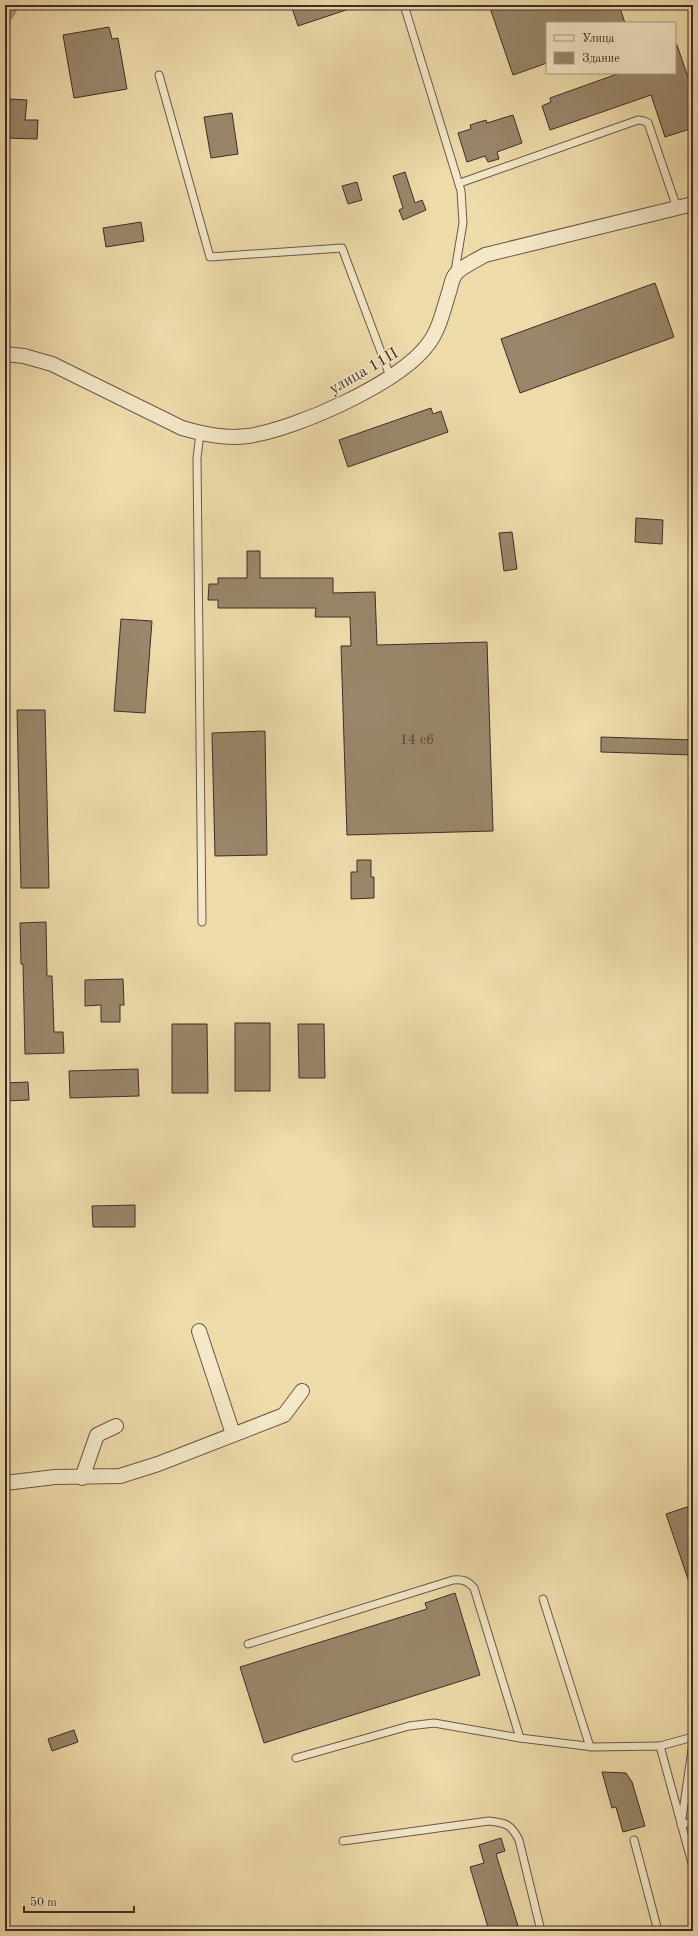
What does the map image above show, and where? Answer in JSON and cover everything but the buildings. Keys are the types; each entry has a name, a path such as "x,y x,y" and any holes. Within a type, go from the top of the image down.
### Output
{"street":[{"path":"455,274 485,255 693,204"},
{"name":"улица 11П","path":"5,354 24,356 52,364 182,428 222,437 246,436 269,432 322,413 390,376 411,362 430,342 437,327 455,274"},
{"path":"199,1331 233,1434"},
{"path":"5,1483 55,1477 82,1478 120,1476 158,1464 284,1415 302,1391"},
{"path":"82,1478 98,1436 116,1426"}],"lane":[{"path":"404,5 460,183 463,205 463,223 455,274"},
{"path":"159,75 210,257 342,248 390,376"},
{"path":"460,183 638,120 648,123 677,208"},
{"path":"200,433 197,458 202,922"},
{"path":"248,1644 453,1580 461,1580 469,1583 474,1588 520,1738"},
{"path":"544,1599 590,1747"},
{"path":"296,1758 422,1724 434,1724 520,1738 590,1747 618,1748 660,1746 693,1736"},
{"path":"681,1825 693,1743"},
{"path":"660,1746 693,1866"},
{"path":"342,1841 489,1821 505,1823 514,1830 520,1840 541,1931"},
{"path":"681,1825 693,1821"},
{"path":"634,1840 658,1931"}],"shaded area":[{"path":"5,5 20,5 5,28"}]}
